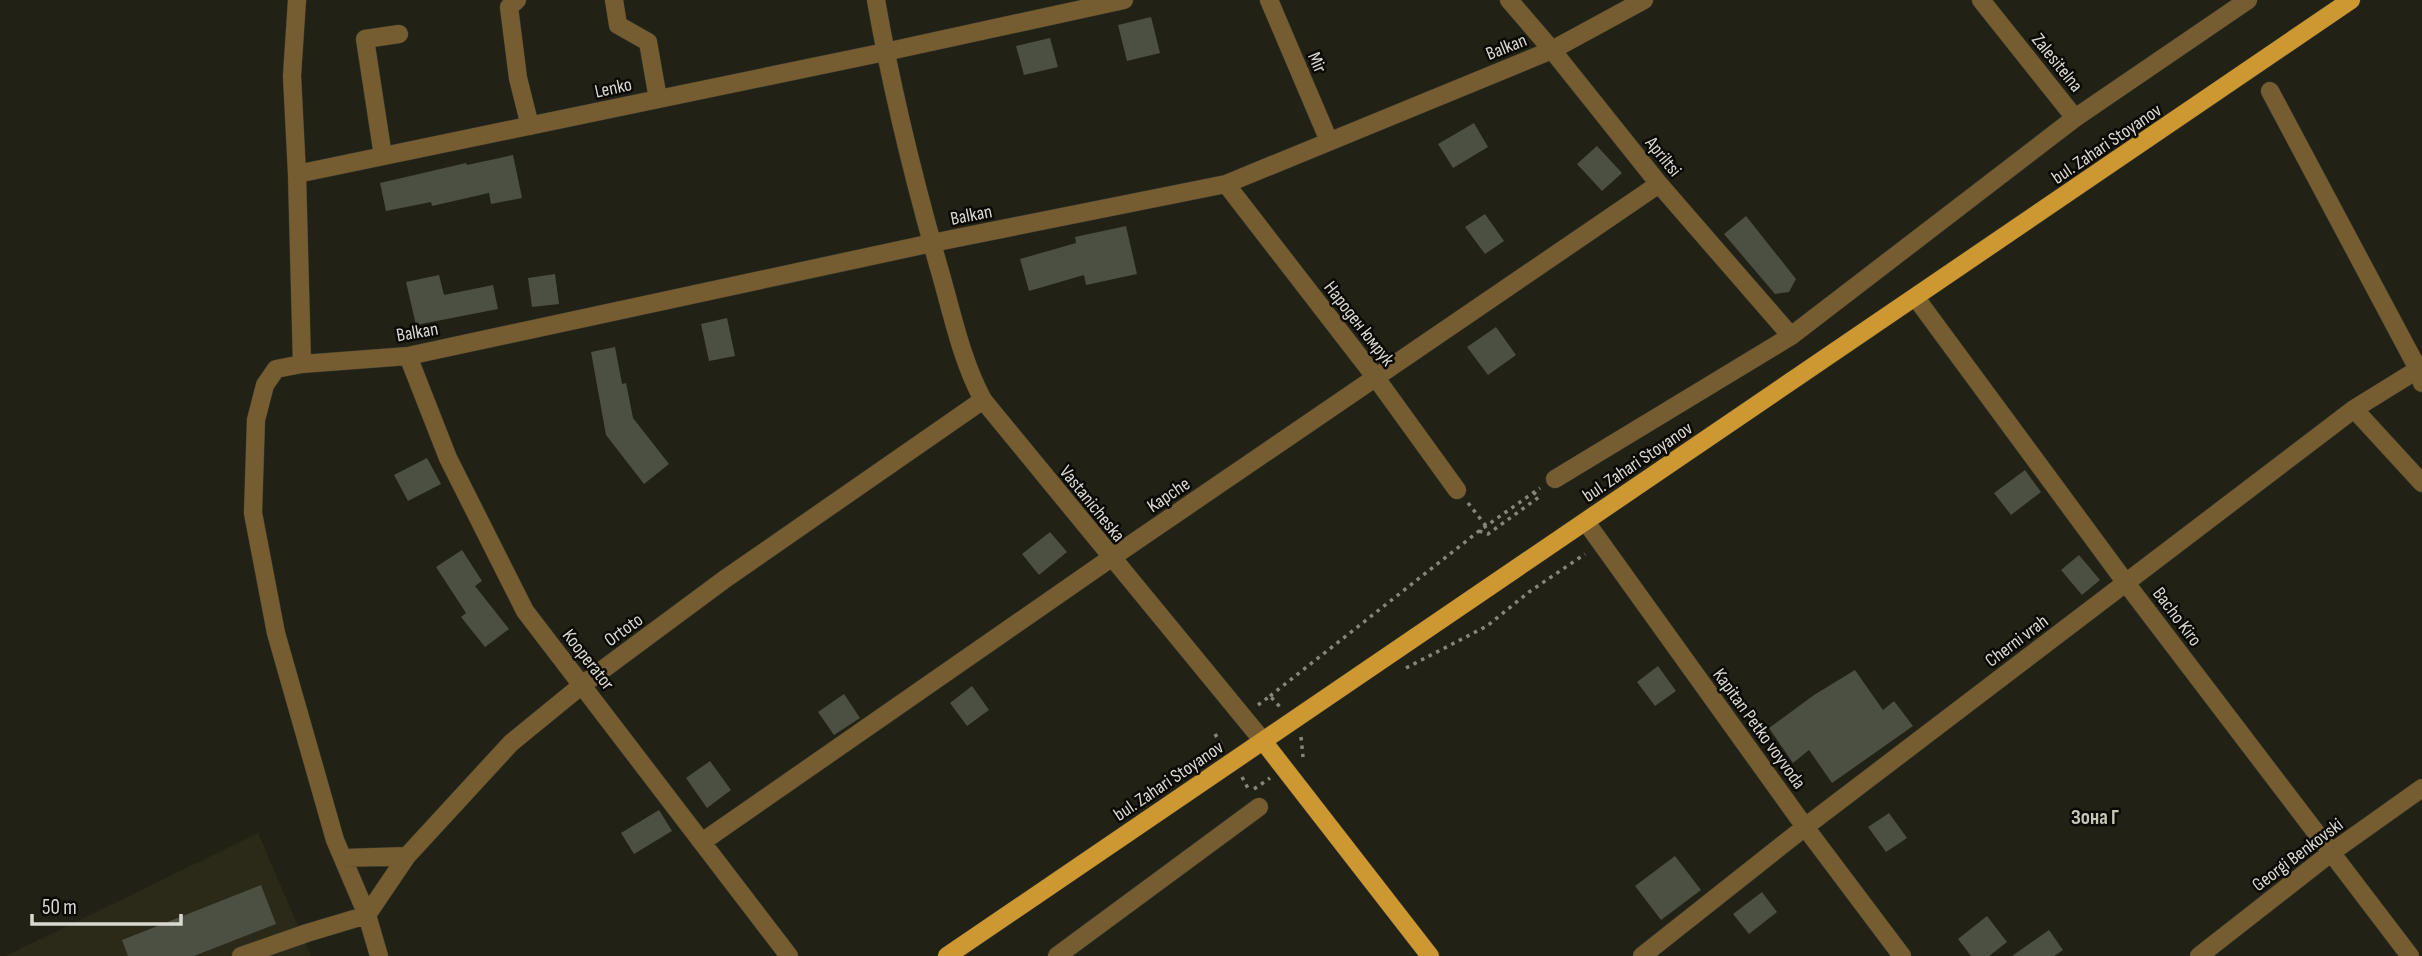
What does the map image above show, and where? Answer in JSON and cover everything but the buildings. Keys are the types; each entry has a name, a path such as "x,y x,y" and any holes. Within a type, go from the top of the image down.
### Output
{"main road":[{"name":"bul. Zahari Stoyanov","path":"947,956 2351,0"},
{"name":"Vastanicheska","path":"1264,741 1430,956"}],"street":[{"path":"297,0 292,76 298,174 302,364"},
{"path":"517,0 509,8 517,78 530,126"},
{"path":"614,0 618,24 648,42 658,99"},
{"name":"Vastanicheska","path":"876,0 885,52 932,243 969,374 983,400 1264,741"},
{"name":"Lenko","path":"298,174 1124,0"},
{"name":"Mir","path":"1269,0 1329,141"},
{"name":"Apriltsi","path":"1509,0 1659,184 1791,336"},
{"name":"Balkan","path":"344,858 335,840 276,633 253,513 256,420 265,385 276,369 302,364 408,356 932,243 1226,184 1552,50 1644,0"},
{"name":"Zalesitelna","path":"1981,0 2075,118"},
{"path":"1555,479 1791,336 2075,118 2248,0"},
{"path":"383,156 365,39 399,34"},
{"path":"2270,91 2421,373"},
{"name":"Народен юмрук","path":"1226,184 1376,378 1457,490"},
{"name":"Kapche","path":"702,842 1111,558 1659,184"},
{"name":"Bacho Kiro","path":"1916,298 2126,583 2410,956"},
{"name":"Kooperator","path":"408,356 448,458 525,611 789,956"},
{"name":"Cherni vrah","path":"1643,956 1805,827 2354,409 2421,373"},
{"name":"Ortoto","path":"368,915 408,856 511,743 582,685 726,579 983,400"},
{"path":"2354,409 2422,483"},
{"name":"Kapitan Petko voyvoda","path":"1586,522 1805,827 1902,956"},
{"name":"Georgi Benkovski","path":"2200,956 2332,852 2422,788"},
{"path":"1057,956 1254,799"},
{"path":"379,956 368,915 344,858 408,856"},
{"path":"242,956 368,915"}],"path":[{"path":"1270,696 1479,531 1555,479"},
{"path":"1457,490 1486,526"},
{"path":"1479,531 1488,534 1512,517 1539,497 1533,492"},
{"path":"1402,670 1487,626 1578,558"},
{"path":"1254,799 1270,778"}],"shaded area":[{"path":"258,833 311,956 6,956"}],"district":[{"name":"Зона Г","path":"2095,817"}]}
